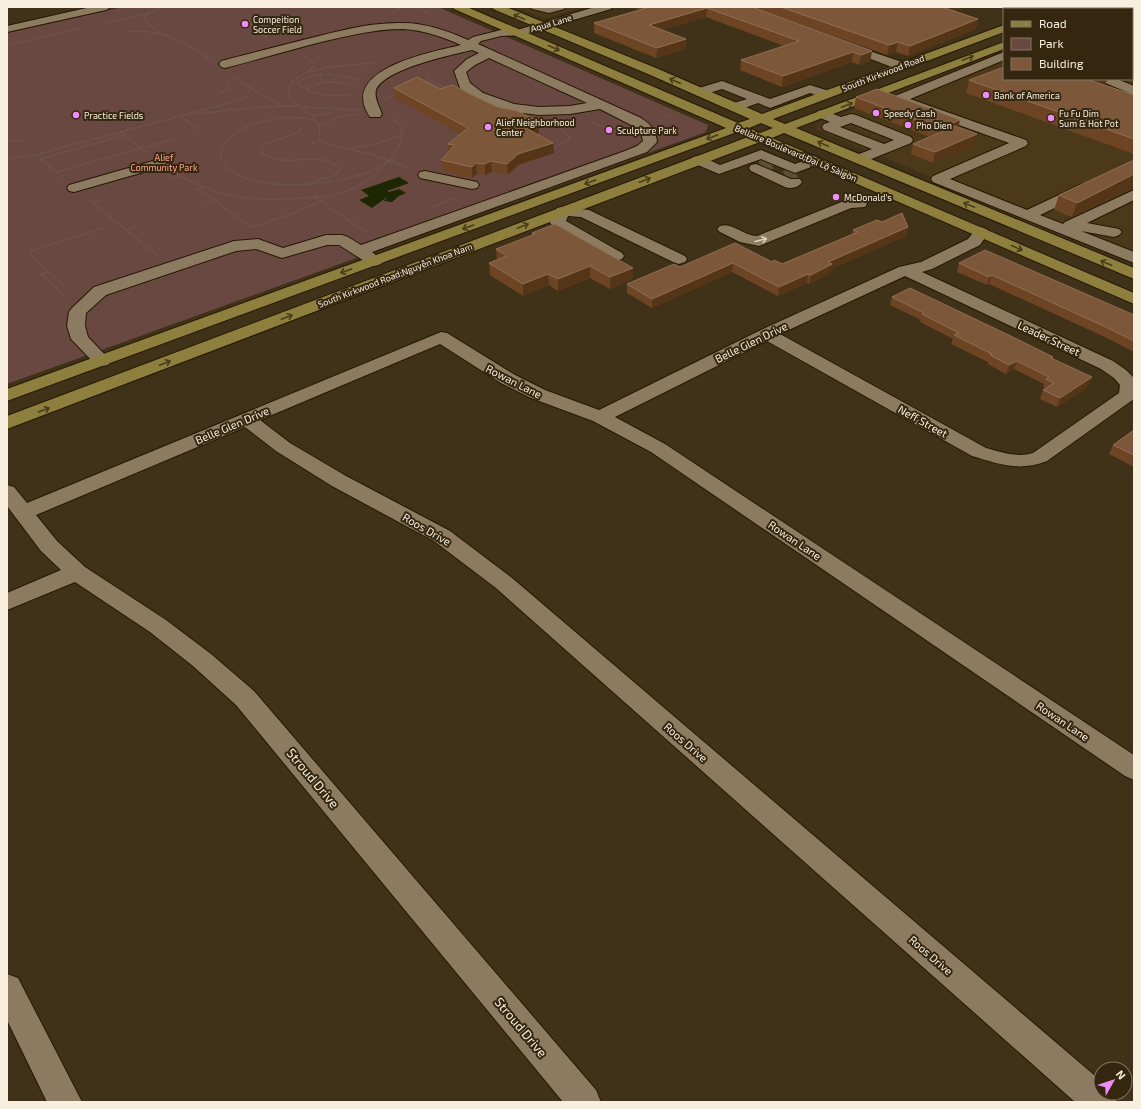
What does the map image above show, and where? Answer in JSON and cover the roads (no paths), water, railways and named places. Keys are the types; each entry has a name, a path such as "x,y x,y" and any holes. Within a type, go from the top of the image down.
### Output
{"main road":[{"name":"Bellaire Boulevard;Đại Lộ Sàigòn","path":"458,7 758,138 981,232 1134,300"},
{"name":"Bellaire Boulevard;Đại Lộ Sàigòn","path":"497,7 1134,274"},
{"name":"South Kirkwood Road","path":"762,119 787,102 825,94 1003,28"},
{"name":"South Kirkwood Road","path":"784,128 1003,45"},
{"path":"881,73 906,82"},
{"name":"South Kirkwood Road;Nguyễn Khoa Nam","path":"7,395 102,361 369,257 542,200 762,119"},
{"name":"South Kirkwood Road;Nguyễn Khoa Nam","path":"7,423 562,211 784,128"},
{"path":"542,200 562,211"},
{"path":"369,257 395,275"}],"street":[{"path":"7,29 85,9 106,7"},
{"path":"536,7 549,10 560,7"},
{"name":"Aqua Lane","path":"472,45 485,44 511,37 518,33 608,7"},
{"path":"220,64 376,26 404,26 433,30 472,45 636,121 650,133 650,142 642,149 367,247 362,250 369,257"},
{"path":"834,41 901,66"},
{"path":"374,113 366,88 379,78 406,64 472,45"},
{"path":"489,53 471,62 460,71 464,85 480,96 512,108 539,111 570,110 601,105"},
{"path":"1003,56 898,99 1020,143 938,179 1134,258"},
{"path":"1109,80 1134,91"},
{"path":"906,82 940,94"},
{"path":"700,92 722,85 756,84"},
{"path":"726,86 770,104 787,102"},
{"path":"769,89 787,102"},
{"path":"736,108 759,99"},
{"path":"822,114 841,122"},
{"path":"859,159 884,149 906,140 850,118 829,127 884,149"},
{"path":"698,160 719,170 775,169 814,161"},
{"path":"74,188 160,163"},
{"path":"425,175 482,187 509,197"},
{"path":"1028,215 1097,182"},
{"path":"1070,225 1134,194"},
{"path":"725,228 744,239 759,241 849,203 860,204"},
{"path":"616,256 558,223 562,211 584,213 679,259"},
{"path":"1028,215 1070,225 1114,232"},
{"name":"Belle Glen Drive","path":"600,417 767,334 905,270 926,266 974,242 981,232 1005,220"},
{"path":"102,361 80,339 76,326 78,312 100,291 234,246 258,244 282,253 326,240 342,240 369,257"},
{"name":"Leader Street","path":"905,270 1107,365 1120,374 1129,384 1128,395 1083,427"},
{"name":"Neff Street","path":"767,334 979,452 994,457 1022,462 1032,460 1040,457 1083,427"},
{"name":"Belle Glen Drive","path":"23,513 441,337"},
{"name":"Rowan Lane","path":"441,337 479,362 532,391 600,417 658,448 1134,769"},
{"name":"Roos Drive","path":"247,419 283,447 339,482 442,536 504,583 1100,1102"},
{"name":"Stroud Drive","path":"7,492 49,546 77,572 170,636 202,660 245,698 584,1102"},
{"path":"7,602 77,572"},
{"path":"7,988 65,1102"}],"tunnel":[{"path":"760,166 771,162"},
{"path":"786,178 796,173"}],"place":[{"name":"Compeition Soccer Field","path":"245,24"},
{"name":"Bank of America","path":"986,95"},
{"name":"Speedy Cash","path":"876,113"},
{"name":"Practice Fields","path":"76,115"},
{"name":"Fu Fu Dim Sum & Hot Pot","path":"1051,118"},
{"name":"Pho Dien","path":"908,125"},
{"name":"Alief Neighborhood Center","path":"488,127"},
{"name":"Sculpture Park","path":"609,130"},
{"name":"McDonald's","path":"836,197"}],"park label":[{"name":"Alief Community Park","path":"164,162"}]}
